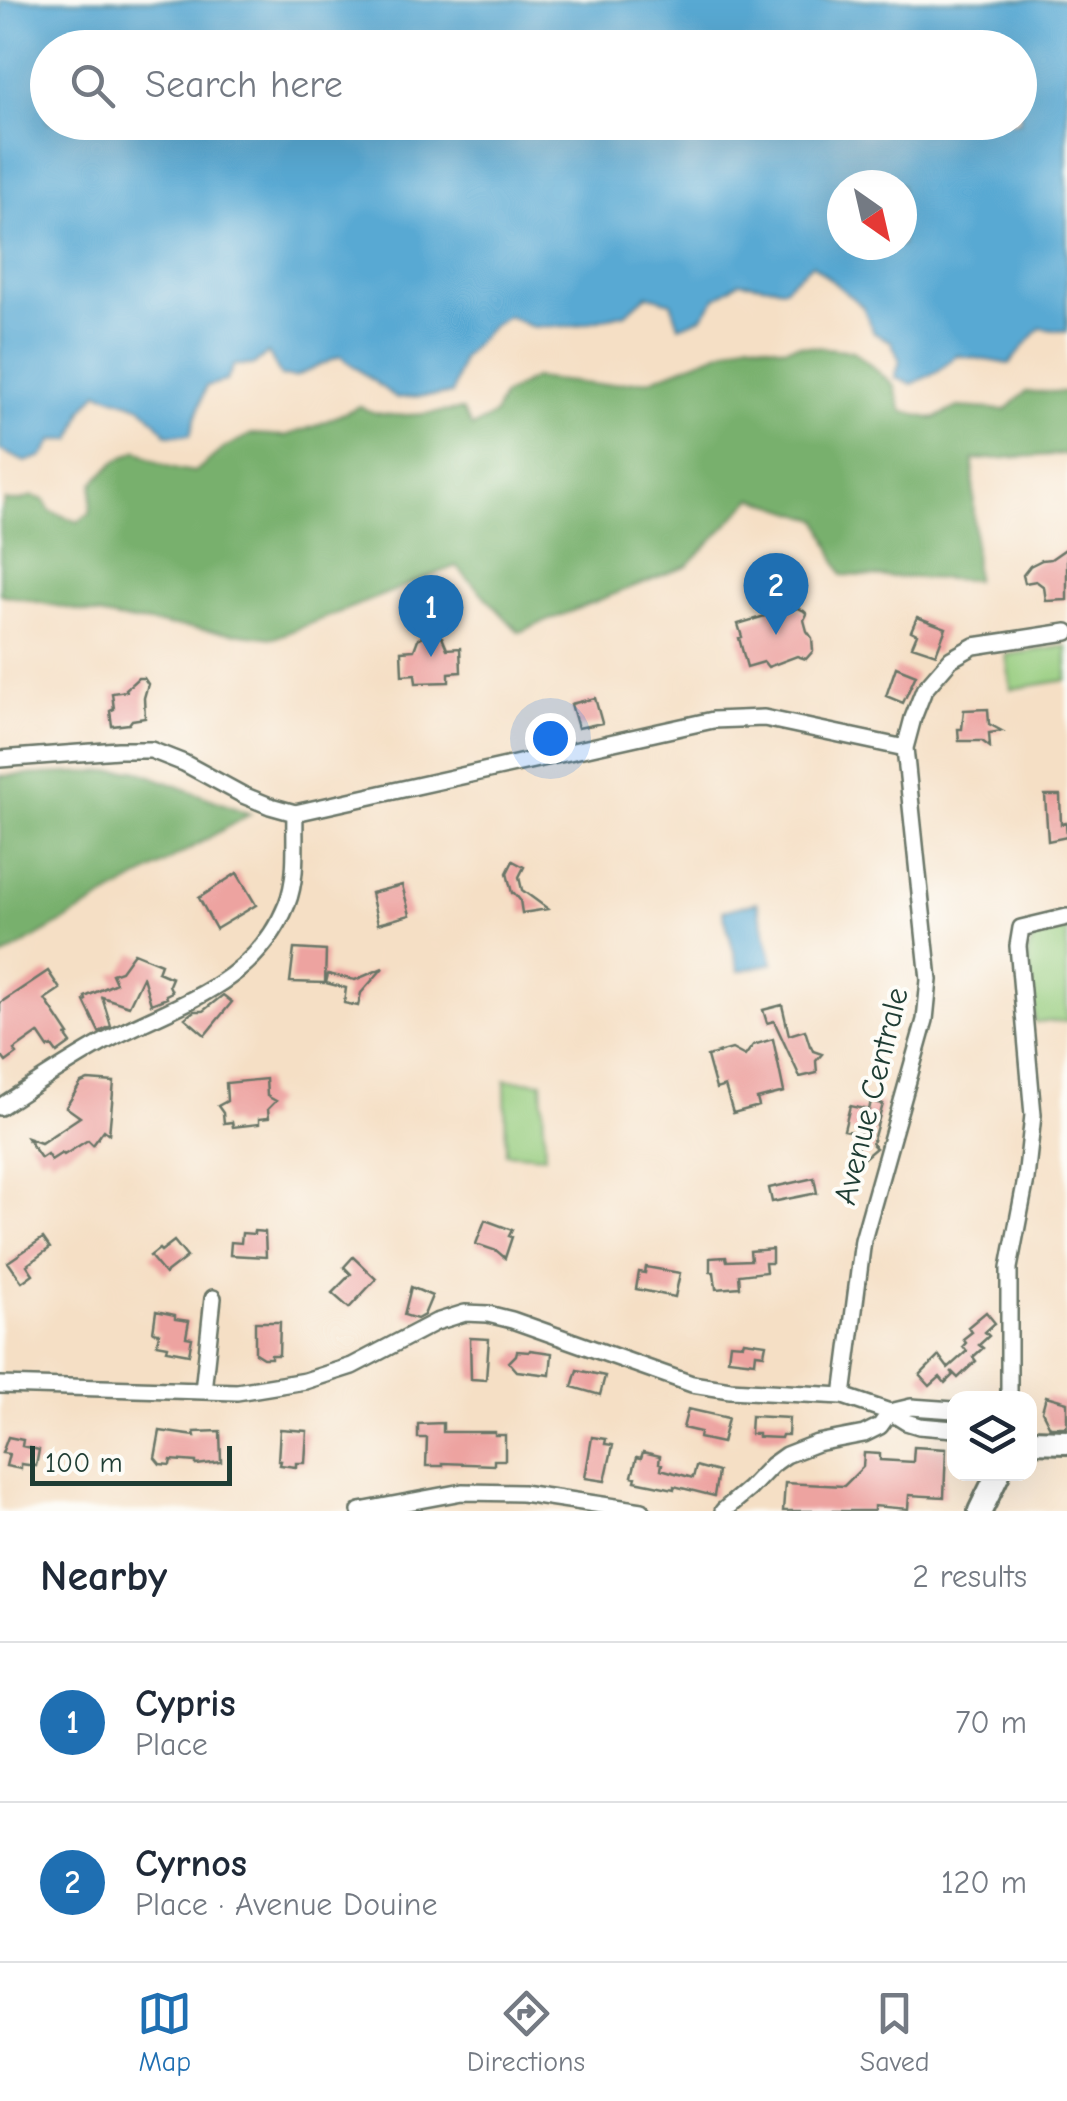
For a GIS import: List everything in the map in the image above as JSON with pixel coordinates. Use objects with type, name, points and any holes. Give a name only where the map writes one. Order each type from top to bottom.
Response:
[{"type":"main road","points":[[1037,1441],[1067,1442]]},
{"type":"main road","points":[[980,1511],[995,1481]]},
{"type":"street","points":[[0,759],[151,750],[256,801],[294,814],[713,720],[764,718],[905,748],[924,690],[951,659],[974,646],[1067,632]]},
{"type":"street","name":"Avenue Centrale","points":[[843,1396],[863,1240],[925,1020],[928,980],[905,748]]},
{"type":"street","points":[[0,1107],[105,1041],[208,992],[240,970],[272,935],[288,902],[294,877],[294,814]]},
{"type":"street","points":[[1009,1391],[1009,1268],[1026,1179],[1033,1115],[1018,946],[1021,928],[1067,916]]},
{"type":"street","points":[[204,1391],[212,1298]]},
{"type":"street","points":[[0,1384],[237,1392],[304,1381],[352,1366],[436,1322],[464,1314],[488,1314],[702,1386],[843,1396],[890,1412],[906,1422],[947,1428]]},
{"type":"street","points":[[723,1511],[786,1455],[816,1443],[875,1430],[890,1412],[911,1407],[947,1410]]},
{"type":"street","points":[[360,1511],[462,1492],[522,1493],[642,1511]]},
{"type":"green space","points":[[749,341],[784,348],[798,345],[853,351],[894,385],[902,411],[933,419],[958,407],[1006,410],[1026,392],[1067,392],[1067,454],[973,460],[975,580],[842,575],[819,520],[753,498],[688,565],[519,632],[456,566],[274,638],[118,619],[0,594],[0,513],[5,501],[32,496],[44,500],[50,511],[78,522],[90,513],[93,483],[116,461],[138,450],[165,465],[195,472],[224,448],[252,434],[285,436],[360,406],[395,415],[462,410],[472,427],[494,415],[503,396],[534,378],[599,385],[650,380]]},
{"type":"green space","points":[[1067,646],[1067,680],[1011,689],[1006,655]]},
{"type":"green space","points":[[135,770],[250,814],[0,958],[0,776]]},
{"type":"green space","points":[[1067,924],[1067,1021],[1035,1022],[1027,953],[1037,930]]},
{"type":"green space","points":[[505,1080],[542,1082],[545,1156],[506,1153]]},
{"type":"water","points":[[0,0],[1067,0],[1067,332],[1040,328],[1009,364],[956,355],[939,371],[912,384],[895,378],[900,361],[891,341],[874,333],[863,307],[812,264],[784,288],[739,282],[716,298],[701,318],[679,326],[671,302],[647,295],[626,313],[574,326],[532,327],[507,316],[462,358],[452,394],[396,398],[340,356],[295,377],[281,376],[268,353],[254,365],[234,365],[226,381],[206,386],[190,435],[168,435],[142,407],[98,392],[83,410],[72,440],[53,440],[43,456],[25,462],[0,450]]},
{"type":"water","points":[[757,902],[773,963],[739,971],[723,911]]},
{"type":"building","points":[[1067,548],[1067,600],[1046,601],[1044,587],[1036,581],[1025,583],[1023,575],[1030,566]]},
{"type":"building","points":[[773,603],[807,614],[804,620],[813,651],[806,659],[797,656],[768,667],[764,662],[747,667],[738,624],[765,616]]},
{"type":"building","points":[[917,617],[946,628],[936,654],[912,646],[917,634],[911,631]]},
{"type":"building","points":[[427,634],[442,637],[447,649],[460,648],[461,672],[449,673],[449,682],[416,683],[415,674],[402,675],[401,651],[414,650],[418,639]]},
{"type":"building","points":[[896,667],[916,675],[903,703],[886,696]]},
{"type":"building","points":[[138,678],[144,678],[148,684],[145,718],[112,726],[112,693],[127,691]]},
{"type":"building","points":[[595,698],[602,723],[578,728],[571,704]]},
{"type":"building","points":[[988,709],[989,724],[1002,731],[989,733],[990,747],[982,741],[959,741],[964,710]]},
{"type":"building","points":[[1045,795],[1060,795],[1061,824],[1066,823],[1067,837],[1048,841]]},
{"type":"building","points":[[513,861],[524,867],[519,877],[522,890],[548,909],[522,913],[507,873]]},
{"type":"building","points":[[237,873],[256,905],[216,929],[199,898]]},
{"type":"building","points":[[402,885],[410,915],[378,924],[371,893]]},
{"type":"building","points":[[294,949],[326,951],[325,983],[290,982]]},
{"type":"building","points":[[134,953],[161,964],[158,972],[172,978],[172,992],[151,1004],[143,977],[129,1006],[102,997],[111,1026],[99,1032],[85,997],[116,983],[112,974],[121,971]]},
{"type":"building","points":[[383,968],[361,993],[358,1006],[344,1003],[346,988],[326,983],[328,974],[355,980]]},
{"type":"building","points":[[48,971],[60,989],[45,999],[71,1043],[57,1053],[52,1046],[48,1048],[38,1033],[14,1050],[17,1054],[6,1062],[0,1054],[0,1003]]},
{"type":"building","points":[[223,995],[232,1002],[205,1035],[185,1018],[194,1011],[203,1011]]},
{"type":"building","points":[[782,1005],[789,1035],[805,1030],[813,1051],[822,1054],[816,1061],[817,1073],[800,1077],[774,1021],[767,1023],[763,1010]]},
{"type":"building","points":[[773,1039],[784,1092],[757,1099],[759,1106],[733,1113],[725,1086],[716,1089],[707,1056],[732,1049],[745,1056],[753,1045]]},
{"type":"building","points":[[266,1079],[267,1096],[276,1101],[268,1109],[269,1118],[259,1119],[259,1124],[233,1127],[232,1122],[224,1123],[218,1106],[227,1101],[226,1083]]},
{"type":"building","points":[[114,1082],[109,1134],[104,1130],[93,1145],[88,1140],[51,1160],[47,1154],[41,1158],[27,1138],[41,1143],[80,1117],[66,1107],[81,1083]]},
{"type":"building","points":[[871,1101],[883,1104],[872,1144],[876,1148],[864,1158],[856,1149],[869,1135],[844,1130],[850,1106],[869,1110]]},
{"type":"building","points":[[814,1178],[817,1193],[772,1202],[769,1188]]},
{"type":"building","points":[[485,1220],[512,1230],[505,1258],[476,1244]]},
{"type":"building","points":[[265,1232],[266,1257],[230,1255],[231,1242],[241,1243],[242,1233]]},
{"type":"building","points":[[43,1238],[50,1248],[27,1265],[33,1274],[22,1282],[8,1262]]},
{"type":"building","points":[[174,1241],[187,1257],[165,1274],[150,1256]]},
{"type":"building","points":[[772,1249],[772,1263],[765,1263],[766,1272],[739,1275],[740,1287],[716,1289],[710,1258],[751,1260],[750,1251]]},
{"type":"building","points":[[353,1257],[376,1279],[349,1308],[332,1293],[351,1274],[344,1267]]},
{"type":"building","points":[[646,1267],[680,1273],[675,1297],[636,1289],[639,1272],[645,1273]]},
{"type":"building","points":[[411,1287],[432,1296],[424,1315],[417,1319],[404,1315]]},
{"type":"building","points":[[156,1311],[189,1321],[189,1354],[157,1344],[159,1333],[153,1332]]},
{"type":"building","points":[[986,1312],[995,1323],[985,1332],[989,1336],[979,1345],[983,1348],[958,1378],[954,1374],[945,1383],[940,1377],[930,1386],[920,1375],[939,1356],[948,1368],[967,1351],[963,1339],[972,1332],[968,1327]]},
{"type":"building","points":[[255,1322],[280,1322],[279,1355],[263,1358],[255,1353]]},
{"type":"building","points":[[470,1338],[489,1339],[486,1380],[471,1379]]},
{"type":"building","points":[[730,1343],[766,1344],[764,1354],[756,1353],[755,1362],[728,1359]]},
{"type":"building","points":[[517,1351],[552,1353],[550,1375],[517,1371],[509,1362]]},
{"type":"building","points":[[577,1370],[605,1376],[600,1395],[572,1387]]},
{"type":"building","points":[[1046,1396],[1067,1402],[1067,1427],[1050,1427],[1042,1411]]},
{"type":"building","points":[[688,1409],[728,1418],[722,1443],[699,1438],[700,1432],[683,1428]]},
{"type":"building","points":[[751,1416],[789,1418],[788,1435],[781,1438],[750,1434]]},
{"type":"building","points":[[443,1423],[443,1432],[505,1435],[505,1460],[494,1460],[494,1465],[426,1466],[427,1438],[418,1438],[418,1424]]},
{"type":"building","points":[[280,1429],[307,1431],[305,1463],[296,1463],[296,1467],[280,1465]]},
{"type":"building","points":[[160,1431],[195,1436],[194,1432],[220,1431],[221,1462],[196,1465],[171,1460],[170,1465],[160,1464],[155,1458]]},
{"type":"building","points":[[8,1437],[23,1440],[22,1446],[39,1450],[36,1466],[6,1466],[9,1454],[2,1453]]},
{"type":"building","points":[[592,1437],[606,1439],[605,1444],[613,1445],[605,1481],[585,1478]]},
{"type":"building","points":[[914,1447],[946,1449],[944,1497],[909,1495],[908,1509],[874,1506],[874,1511],[783,1511],[785,1483],[844,1486],[863,1467],[864,1453],[880,1454],[880,1460],[913,1462]]},
{"type":"building","points":[[643,1452],[660,1456],[661,1469],[693,1478],[696,1466],[718,1472],[714,1496],[635,1481],[632,1476],[637,1457],[641,1458]]},
{"type":"place","name":"Cyrnos","points":[[776,635]]},
{"type":"place","name":"Cypris","points":[[431,657]]}]
